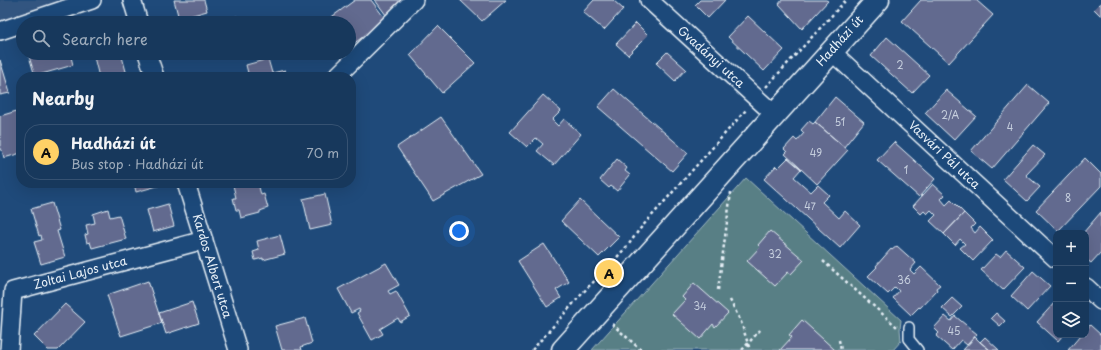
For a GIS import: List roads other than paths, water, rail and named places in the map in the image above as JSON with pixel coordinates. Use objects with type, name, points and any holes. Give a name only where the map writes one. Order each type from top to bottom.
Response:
[{"type":"street","points":[[45,16],[92,0]]},
{"type":"street","points":[[132,0],[137,16]]},
{"type":"street","points":[[356,57],[414,0]]},
{"type":"street","name":"Gvadányi utca","points":[[649,0],[774,114]]},
{"type":"street","name":"Hadházi út","points":[[563,350],[878,0]]},
{"type":"street","points":[[0,31],[16,26]]},
{"type":"street","name":"Vasvári Pál utca","points":[[831,51],[1053,256]]},
{"type":"street","points":[[150,60],[153,72]]},
{"type":"street","points":[[341,72],[353,60]]},
{"type":"street","name":"Kardos Albert utca","points":[[188,188],[238,350]]},
{"type":"street","name":"Zoltai Lajos utca","points":[[9,350],[13,291],[204,240]]},
{"type":"street","points":[[1089,290],[1101,301]]},
{"type":"lane","points":[[908,327],[911,343],[918,350]]},
{"type":"place","name":"Hadházi út","points":[[609,273]]}]
